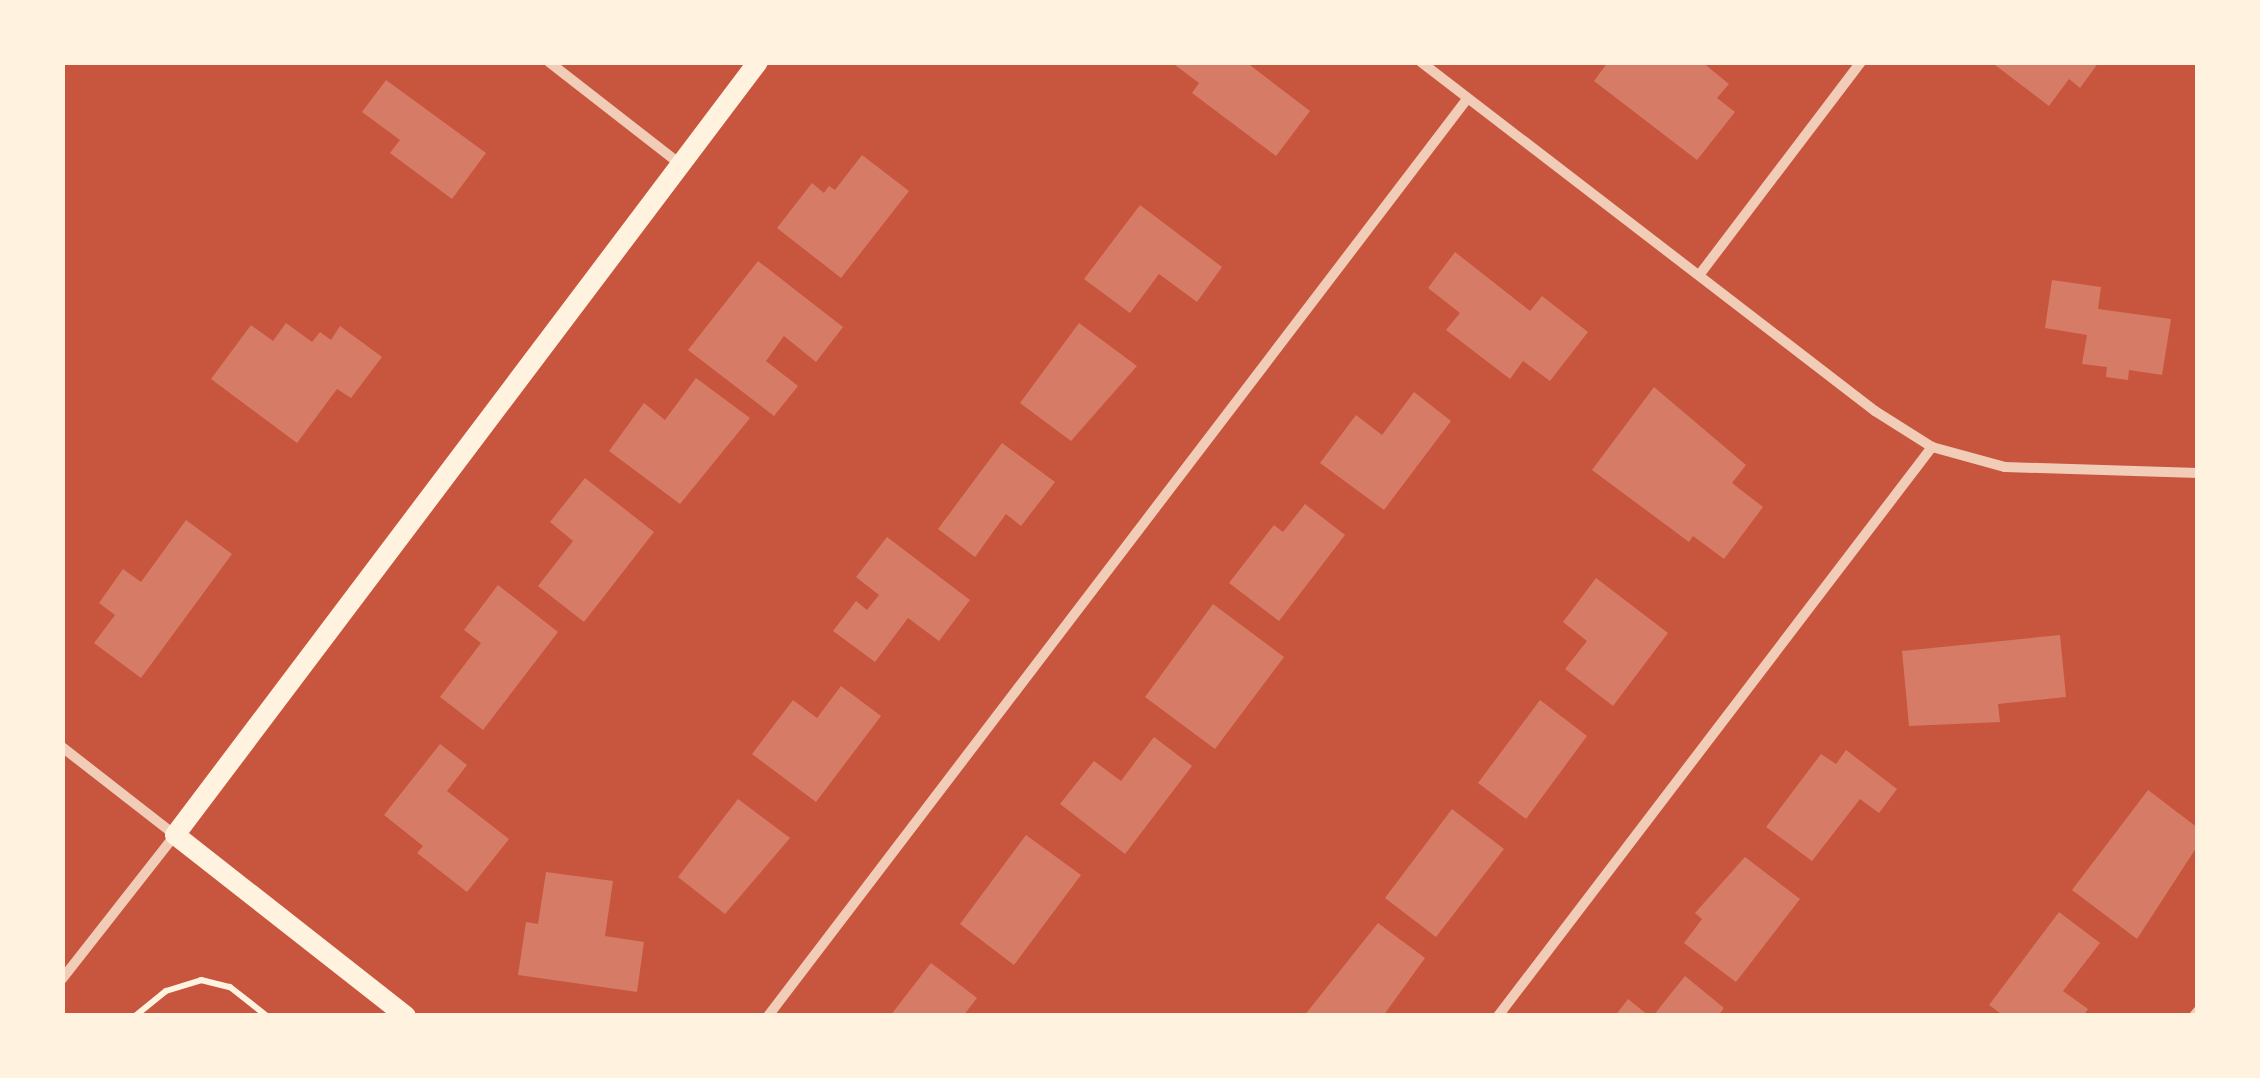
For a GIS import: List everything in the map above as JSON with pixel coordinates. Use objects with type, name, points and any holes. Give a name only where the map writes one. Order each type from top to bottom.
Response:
[{"type":"main road","points":[[406,1016],[175,835],[758,62]]},
{"type":"street","points":[[549,62],[680,164]]},
{"type":"street","points":[[1421,62],[1875,411],[1932,447],[2006,467],[2198,473]]},
{"type":"street","points":[[1700,274],[1861,62]]},
{"type":"street","points":[[768,1016],[1467,99]]},
{"type":"street","points":[[1498,1016],[1932,447]]},
{"type":"street","points":[[62,747],[175,835],[62,979]]},
{"type":"path","points":[[134,1016],[166,991],[202,980],[230,987],[266,1016]]},
{"type":"building","points":[[1171,62],[1246,62],[1310,111],[1276,156],[1192,93],[1199,83]]},
{"type":"building","points":[[1608,62],[1702,62],[1729,84],[1717,98],[1735,112],[1697,160],[1594,81]]},
{"type":"building","points":[[1991,62],[2099,62],[2080,88],[2069,79],[2049,106]]},
{"type":"building","points":[[386,80],[486,153],[452,199],[390,153],[400,140],[362,112]]},
{"type":"building","points":[[862,155],[909,191],[841,278],[777,228],[812,183],[824,193],[829,186],[835,190]]},
{"type":"building","points":[[1140,205],[1222,267],[1197,302],[1159,274],[1130,313],[1084,279]]},
{"type":"building","points":[[1455,252],[1530,311],[1542,296],[1588,332],[1550,381],[1523,361],[1510,379],[1446,330],[1460,313],[1428,288]]},
{"type":"building","points":[[758,261],[843,327],[816,362],[784,336],[766,361],[798,386],[774,416],[688,350]]},
{"type":"building","points":[[2052,280],[2101,287],[2098,309],[2171,319],[2162,375],[2129,370],[2128,380],[2106,377],[2107,367],[2082,364],[2087,335],[2045,328]]},
{"type":"building","points":[[286,323],[312,342],[320,332],[331,340],[340,326],[382,357],[351,398],[337,389],[297,443],[211,379],[251,325],[273,341]]},
{"type":"building","points":[[1079,323],[1137,366],[1071,441],[1020,403]]},
{"type":"building","points":[[696,378],[750,418],[680,504],[609,451],[644,403],[665,420]]},
{"type":"building","points":[[1654,387],[1746,465],[1732,483],[1763,507],[1724,559],[1693,536],[1689,542],[1592,470]]},
{"type":"building","points":[[1414,392],[1451,421],[1384,510],[1320,463],[1356,415],[1382,435]]},
{"type":"building","points":[[1002,443],[1055,482],[1021,526],[1006,514],[975,557],[938,529]]},
{"type":"building","points":[[585,478],[654,532],[584,622],[538,586],[573,541],[550,522]]},
{"type":"building","points":[[1305,504],[1345,535],[1279,621],[1229,583],[1274,525],[1283,532]]},
{"type":"building","points":[[186,520],[232,554],[141,678],[94,643],[115,615],[99,603],[123,569],[141,582]]},
{"type":"building","points":[[887,537],[970,600],[939,641],[908,618],[875,662],[833,631],[856,601],[867,610],[879,595],[856,577]]},
{"type":"building","points":[[1596,578],[1668,633],[1613,706],[1565,669],[1587,641],[1563,622]]},
{"type":"building","points":[[498,585],[558,632],[483,730],[440,697],[481,643],[464,630]]},
{"type":"building","points":[[1213,604],[1284,657],[1215,749],[1145,697]]},
{"type":"building","points":[[2060,635],[2066,697],[1998,704],[2000,722],[1909,726],[1902,651]]},
{"type":"building","points":[[841,686],[881,716],[816,802],[752,754],[793,700],[817,718]]},
{"type":"building","points":[[1540,700],[1587,736],[1526,819],[1478,783]]},
{"type":"building","points":[[1154,737],[1192,766],[1125,854],[1060,804],[1094,761],[1121,781]]},
{"type":"building","points":[[440,744],[467,765],[447,791],[509,839],[467,892],[417,853],[423,846],[384,815]]},
{"type":"building","points":[[1846,750],[1897,789],[1879,813],[1860,799],[1812,861],[1766,827],[1821,754],[1836,764]]},
{"type":"building","points":[[2148,790],[2198,828],[2198,845],[2137,939],[2072,890]]},
{"type":"building","points":[[738,799],[790,838],[725,914],[678,877]]},
{"type":"building","points":[[1452,809],[1504,849],[1436,937],[1385,898]]},
{"type":"building","points":[[1026,835],[1081,875],[1014,965],[960,924]]},
{"type":"building","points":[[1745,857],[1800,899],[1736,982],[1684,943],[1702,919],[1695,913]]},
{"type":"building","points":[[546,872],[613,881],[605,936],[644,942],[637,992],[518,975],[526,922],[538,924]]},
{"type":"building","points":[[2059,912],[2100,943],[2063,991],[2088,1009],[2083,1016],[2004,1016],[1989,1005]]},
{"type":"building","points":[[1378,923],[1425,958],[1383,1016],[1304,1016]]},
{"type":"building","points":[[931,963],[977,998],[963,1016],[890,1016]]},
{"type":"building","points":[[1685,976],[1724,1008],[1718,1016],[1653,1016]]},
{"type":"building","points":[[1628,999],[1649,1016],[1615,1016]]}]
